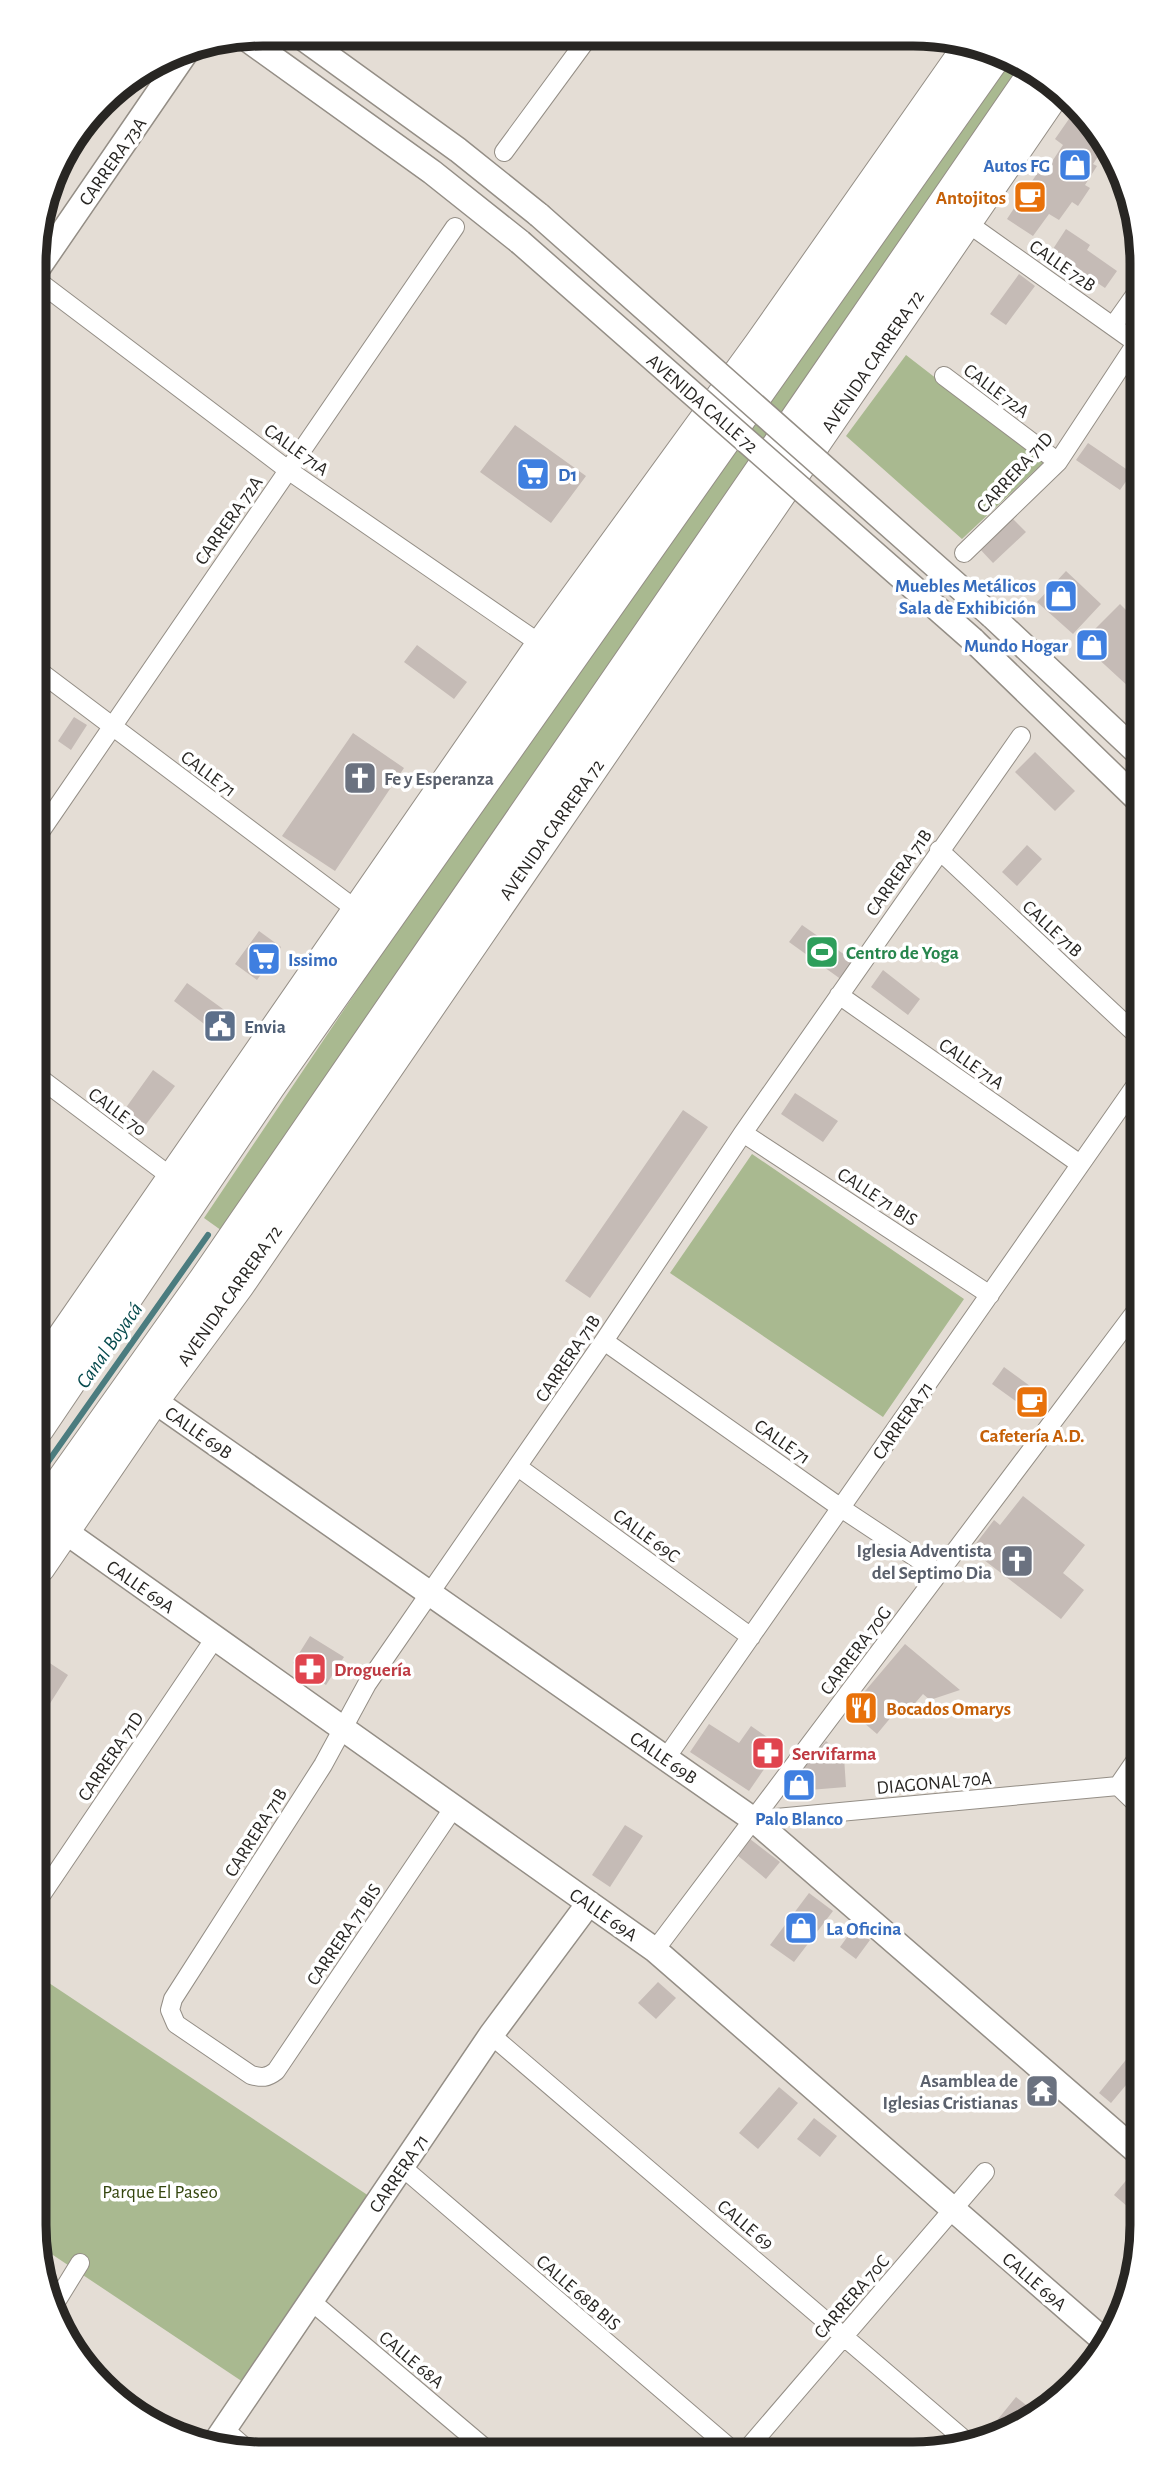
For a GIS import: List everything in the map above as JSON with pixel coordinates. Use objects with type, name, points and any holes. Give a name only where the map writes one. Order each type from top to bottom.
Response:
[{"type":"highway","points":[[45,1363],[542,645],[760,345],[965,52]]},
{"type":"highway","points":[[45,1417],[269,1086],[992,61]]},
{"type":"highway","name":"AVENIDA CARRERA 72","points":[[45,1542],[51,1523],[163,1340],[1030,80]]},
{"type":"highway","name":"AVENIDA CARRERA 72","points":[[51,1523],[153,1400],[238,1285],[1052,95]]},
{"type":"highway","points":[[970,167],[1031,127]]},
{"type":"highway","points":[[632,711],[649,632]]},
{"type":"highway","points":[[469,751],[522,726]]},
{"type":"highway","points":[[418,873],[433,802]]},
{"type":"highway","points":[[417,970],[490,917]]},
{"type":"highway","points":[[75,1373],[94,1293]]},
{"type":"highway","points":[[153,1400],[163,1340]]},
{"type":"street","name":"AVENIDA CALLE 72","points":[[257,46],[432,172],[520,242],[973,640],[1130,792]]},
{"type":"street","name":"AVENIDA CALLE 72","points":[[314,46],[458,150],[539,215],[992,616],[1130,745]]},
{"type":"street","points":[[503,152],[582,46]]},
{"type":"street","name":"CARRERA 73A","points":[[46,258],[180,62]]},
{"type":"street","name":"CALLE 72B","points":[[966,222],[1130,339]]},
{"type":"street","name":"CARRERA 72A","points":[[46,824],[455,227]]},
{"type":"street","name":"CALLE 71A","points":[[46,285],[288,470],[542,645]]},
{"type":"street","points":[[1113,326],[1130,302]]},
{"type":"street","name":"CARRERA 71D","points":[[964,553],[1058,462],[1130,351]]},
{"type":"street","name":"CALLE 72A","points":[[944,376],[1058,462]]},
{"type":"street","name":"CALLE 71","points":[[46,676],[358,911]]},
{"type":"street","name":"CARRERA 71B","points":[[261,2078],[251,2075],[176,2024],[170,2010],[173,1999],[323,1765],[367,1684],[604,1341],[743,1133],[1021,736]]},
{"type":"street","name":"CALLE 71B","points":[[939,850],[1130,1029]]},
{"type":"street","name":"CALLE 71A","points":[[839,995],[1080,1164]]},
{"type":"street","name":"CALLE 70","points":[[46,1082],[174,1179]]},
{"type":"street","name":"CARRERA 71","points":[[666,1758],[1130,1093]]},
{"type":"street","name":"CALLE 71 BIS","points":[[743,1133],[990,1295]]},
{"type":"street","name":"CARRERA 70G","points":[[655,1950],[1130,1319]]},
{"type":"street","name":"CALLE 71","points":[[604,1341],[939,1573]]},
{"type":"street","name":"CALLE 69B","points":[[153,1400],[754,1820],[1130,2146]]},
{"type":"street","name":"CALLE 69C","points":[[518,1466],[751,1637]]},
{"type":"street","name":"CALLE 69A","points":[[51,1523],[655,1950],[1099,2337]]},
{"type":"street","name":"CARRERA 71D","points":[[45,1889],[215,1638]]},
{"type":"street","points":[[1130,1769],[1118,1786],[1130,1797]]},
{"type":"street","name":"DIAGONAL 70A","points":[[754,1820],[1118,1786]]},
{"type":"street","name":"CARRERA 71 BIS","points":[[261,2078],[276,2071],[454,1807]]},
{"type":"street","name":"CARRERA 71","points":[[218,2438],[491,2035],[589,1903]]},
{"type":"street","name":"CALLE 69","points":[[491,2035],[961,2437]]},
{"type":"street","name":"CALLE 68B BIS","points":[[402,2167],[723,2442]]},
{"type":"street","name":"CARRERA 70C","points":[[753,2442],[985,2172]]},
{"type":"street","points":[[58,2298],[80,2263]]},
{"type":"street","name":"CALLE 68A","points":[[311,2301],[478,2442]]},
{"type":"green space","points":[[1005,66],[1018,73],[225,1233],[204,1218],[462,834]]},
{"type":"green space","points":[[906,355],[1044,462],[962,539],[846,436]]},
{"type":"green space","points":[[752,1154],[964,1299],[883,1417],[670,1273]]},
{"type":"green space","name":"Parque El Paseo","points":[[45,1980],[372,2198],[246,2384],[47,2251]]},
{"type":"building","points":[[1072,114],[1100,153],[1093,164],[1097,166],[1085,185],[1090,188],[1078,206],[1072,202],[1059,220],[1049,214],[1033,236],[1007,219],[1046,160],[1051,163],[1063,145],[1055,139]]},
{"type":"building","points":[[1066,229],[1090,245],[1087,250],[1117,271],[1105,288],[1051,252]]},
{"type":"building","points":[[1019,274],[1035,286],[1006,325],[990,314]]},
{"type":"building","name":"D1","points":[[515,425],[586,476],[551,523],[480,472]]},
{"type":"building","points":[[1088,443],[1130,472],[1130,476],[1120,490],[1076,460]]},
{"type":"building","points":[[1010,516],[1026,532],[993,563],[978,547]]},
{"type":"building","points":[[1066,571],[1101,604],[1073,634],[1037,602]]},
{"type":"building","points":[[1120,604],[1130,614],[1130,688],[1081,643]]},
{"type":"building","points":[[417,645],[467,682],[454,699],[404,662]]},
{"type":"building","points":[[74,717],[87,725],[71,750],[58,741]]},
{"type":"building","points":[[353,733],[404,768],[335,871],[282,836]]},
{"type":"building","points":[[1035,752],[1075,791],[1055,811],[1015,772]]},
{"type":"building","points":[[1027,845],[1042,859],[1017,886],[1002,872]]},
{"type":"building","name":"Centro de Yoga","points":[[802,925],[855,962],[842,980],[789,942]]},
{"type":"building","points":[[259,931],[281,947],[257,980],[235,964]]},
{"type":"building","points":[[883,970],[920,999],[908,1015],[871,987]]},
{"type":"building","points":[[187,983],[234,1017],[220,1036],[174,1001]]},
{"type":"building","points":[[153,1070],[175,1086],[141,1131],[120,1116]]},
{"type":"building","points":[[795,1093],[838,1121],[823,1142],[781,1114]]},
{"type":"building","points":[[683,1110],[708,1127],[590,1298],[565,1281]]},
{"type":"building","points":[[1004,1367],[1045,1397],[1032,1413],[992,1384]]},
{"type":"building","points":[[1023,1496],[1085,1545],[1063,1573],[1084,1590],[1061,1619],[971,1550],[994,1520],[1000,1525]]},
{"type":"building","points":[[310,1636],[344,1657],[326,1685],[293,1663]]},
{"type":"building","points":[[905,1644],[960,1690],[930,1700],[923,1694],[910,1709],[892,1716],[877,1734],[849,1710]]},
{"type":"building","points":[[45,1660],[68,1675],[49,1705],[45,1703]]},
{"type":"building","points":[[709,1724],[739,1743],[751,1726],[780,1746],[749,1791],[690,1752]]},
{"type":"building","points":[[826,1741],[844,1757],[846,1787],[797,1791],[788,1783]]},
{"type":"building","points":[[625,1825],[643,1836],[610,1887],[592,1875]]},
{"type":"building","points":[[750,1839],[780,1862],[766,1879],[737,1855]]},
{"type":"building","name":"La Oficina","points":[[809,1893],[833,1911],[794,1962],[770,1945]]},
{"type":"building","points":[[853,1929],[870,1940],[856,1959],[840,1947]]},
{"type":"building","points":[[658,1982],[676,1998],[656,2019],[638,2003]]},
{"type":"building","points":[[1130,2057],[1130,2080],[1111,2103],[1099,2093]]},
{"type":"building","points":[[779,2087],[798,2103],[758,2149],[739,2133]]},
{"type":"building","points":[[814,2118],[837,2136],[820,2157],[797,2139]]},
{"type":"building","points":[[1130,2176],[1130,2209],[1114,2195]]},
{"type":"building","points":[[1016,2397],[1030,2408],[1009,2420],[991,2428]]},
{"type":"waterway","name":"Canal Boyacá","points":[[45,1466],[208,1235]]},
{"type":"place","name":"Autos FG","points":[[1075,165]]},
{"type":"place","name":"Antojitos","points":[[1030,197]]},
{"type":"place","name":"D1","points":[[533,474]]},
{"type":"place","name":"Muebles Metálicos Sala de Exhibición","points":[[1061,596]]},
{"type":"place","name":"Mundo Hogar","points":[[1092,645]]},
{"type":"place","name":"Fe y Esperanza","points":[[360,778]]},
{"type":"place","name":"Centro de Yoga","points":[[822,952]]},
{"type":"place","name":"Issimo","points":[[264,959]]},
{"type":"place","name":"Envia","points":[[220,1026]]},
{"type":"place","name":"Cafetería A.D.","points":[[1032,1402]]},
{"type":"place","name":"Iglesia Adventista del Septimo Dia","points":[[1017,1561]]},
{"type":"place","name":"Droguería","points":[[310,1669]]},
{"type":"place","name":"Bocados Omarys","points":[[861,1708]]},
{"type":"place","name":"Servifarma","points":[[768,1753]]},
{"type":"place","name":"Palo Blanco","points":[[799,1785]]},
{"type":"place","name":"La Oficina","points":[[801,1928]]},
{"type":"place","name":"Asamblea de Iglesias Cristianas","points":[[1042,2091]]}]
